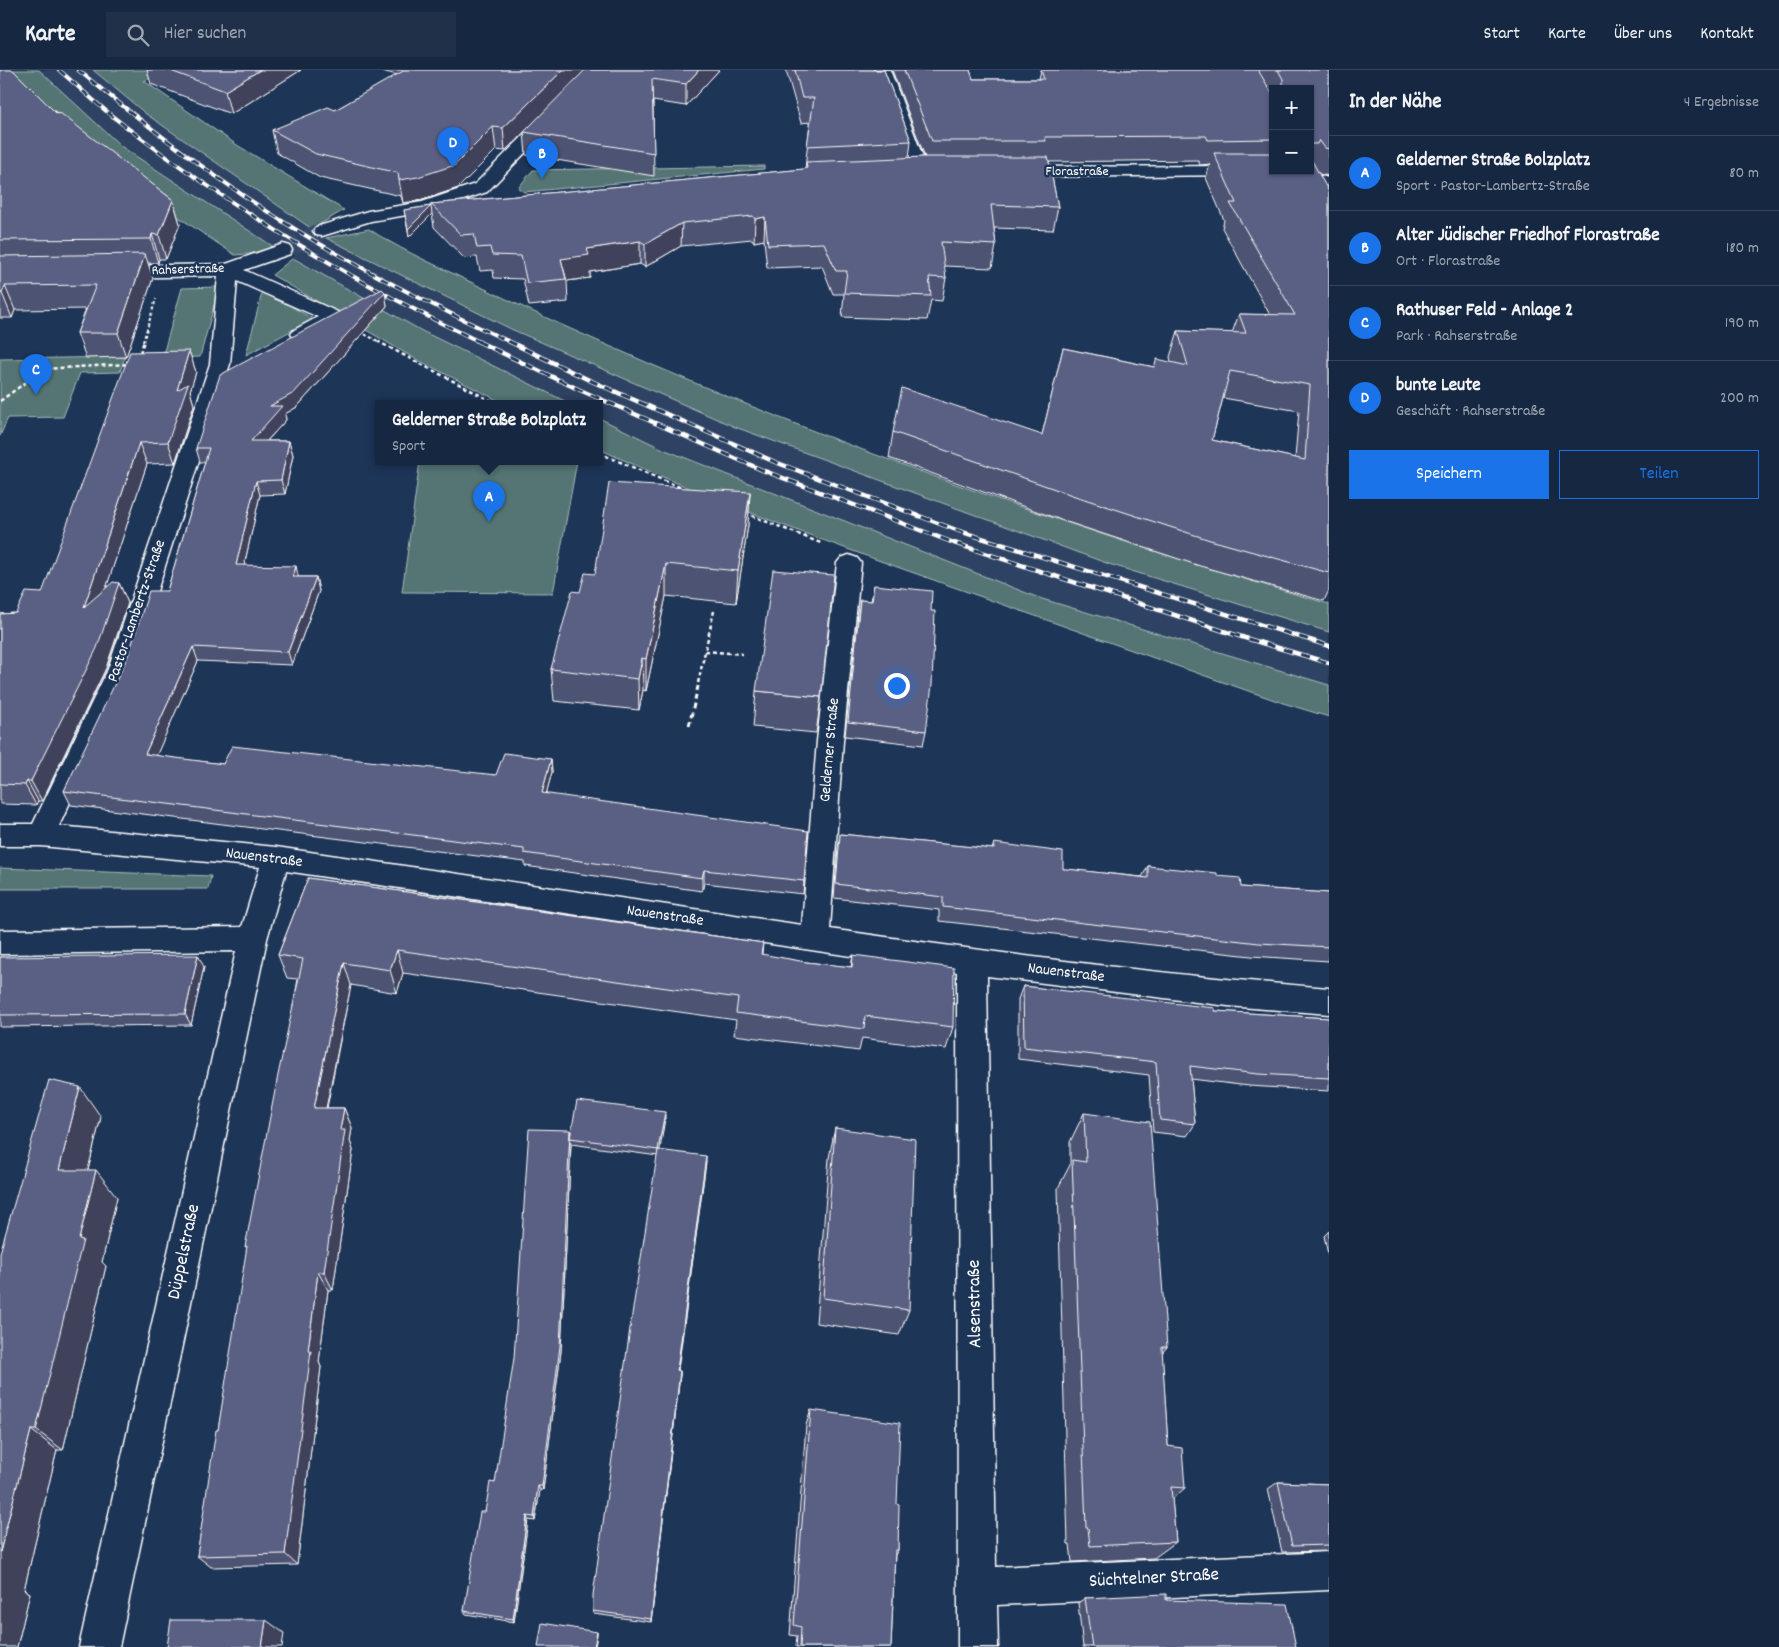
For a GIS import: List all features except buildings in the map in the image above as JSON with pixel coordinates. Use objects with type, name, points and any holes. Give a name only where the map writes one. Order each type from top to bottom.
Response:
[{"type":"street","points":[[425,207],[481,188],[598,70]]},
{"type":"street","points":[[882,70],[920,173]]},
{"type":"street","name":"Florastraße","points":[[1000,172],[1264,171],[1329,183]]},
{"type":"street","points":[[900,174],[940,172]]},
{"type":"street","points":[[322,231],[368,216],[425,207],[480,206]]},
{"type":"street","name":"Rahserstraße","points":[[96,272],[228,270],[283,250]]},
{"type":"street","points":[[228,270],[333,317]]},
{"type":"street","name":"Pastor-Lambertz-Straße","points":[[41,835],[120,669],[220,364],[228,270]]},
{"type":"street","points":[[282,344],[333,317]]},
{"type":"street","points":[[214,380],[239,366]]},
{"type":"street","name":"Gelderner Straße","points":[[815,938],[830,741],[849,563]]},
{"type":"street","name":"Nauenstraße","points":[[0,835],[41,835],[276,858],[972,962],[1228,993],[1329,1001]]},
{"type":"street","name":"Düppelstraße","points":[[99,1647],[253,939],[276,858]]},
{"type":"street","points":[[0,942],[253,939]]},
{"type":"street","name":"Alsenstraße","points":[[972,962],[979,1586],[978,1647]]},
{"type":"street","name":"Süchtelner Straße","points":[[979,1586],[1329,1570]]},
{"type":"path","points":[[140,355],[163,272]]},
{"type":"path","points":[[333,317],[489,400]]},
{"type":"path","points":[[0,401],[44,369],[138,364]]},
{"type":"path","points":[[603,455],[687,490]]},
{"type":"path","points":[[676,496],[678,487]]},
{"type":"path","points":[[740,511],[828,546],[849,563]]},
{"type":"path","points":[[689,726],[714,611]]},
{"type":"path","points":[[705,651],[742,654]]},
{"type":"shaded area","points":[[39,70],[93,70],[146,114],[326,238],[511,329],[735,427],[1109,564],[1329,632],[1329,685],[1039,598],[663,449],[603,420],[603,400],[563,400],[422,331],[293,258],[297,251],[283,244],[274,247],[122,147]]},
{"type":"green space","points":[[0,70],[39,70],[122,147],[274,247],[249,254],[235,255],[138,190]]},
{"type":"green space","points":[[93,70],[171,70],[144,81],[237,145],[344,210],[312,229],[146,114]]},
{"type":"green space","points":[[764,166],[764,169],[524,192],[518,188],[533,170]]},
{"type":"green space","points":[[369,229],[412,254],[588,337],[695,383],[873,454],[1145,548],[1329,604],[1329,632],[1109,564],[735,427],[511,329],[326,238]]},
{"type":"green space","points":[[293,258],[422,331],[563,400],[497,400],[412,357],[272,275]]},
{"type":"green space","points":[[219,287],[200,357],[162,358],[182,288]]},
{"type":"green space","points":[[266,292],[313,319],[246,355],[262,293]]},
{"type":"green space","points":[[125,357],[120,372],[80,373],[63,417],[8,418],[0,436],[0,359]]},
{"type":"green space","points":[[603,420],[663,449],[1039,598],[1329,685],[1329,717],[1283,703],[870,557],[779,524],[603,451]]},
{"type":"green space","points":[[419,465],[576,465],[553,593],[402,592]]},
{"type":"green space","points":[[0,868],[211,876],[208,889],[0,889]]},
{"type":"tunnel","points":[[283,250],[322,231]]},
{"type":"railway","points":[[59,70],[125,126],[209,187],[253,216],[387,295],[480,342]]},
{"type":"railway","points":[[78,70],[127,110],[229,186],[282,221],[394,285],[510,342]]},
{"type":"railway","points":[[477,341],[603,400]]},
{"type":"railway","points":[[508,341],[589,380],[775,462],[959,531],[1329,646]]},
{"type":"railway","points":[[603,400],[762,470],[954,543],[1245,638],[1329,663]]},
{"type":"place","name":"bunte Leute","points":[[453,168]]},
{"type":"place","name":"Alter Jüdischer Friedhof Florastraße","points":[[542,179]]},
{"type":"place","name":"Rathuser Feld - Anlage 2","points":[[36,395]]},
{"type":"place","name":"Gelderner Straße Bolzplatz","points":[[489,522]]}]
